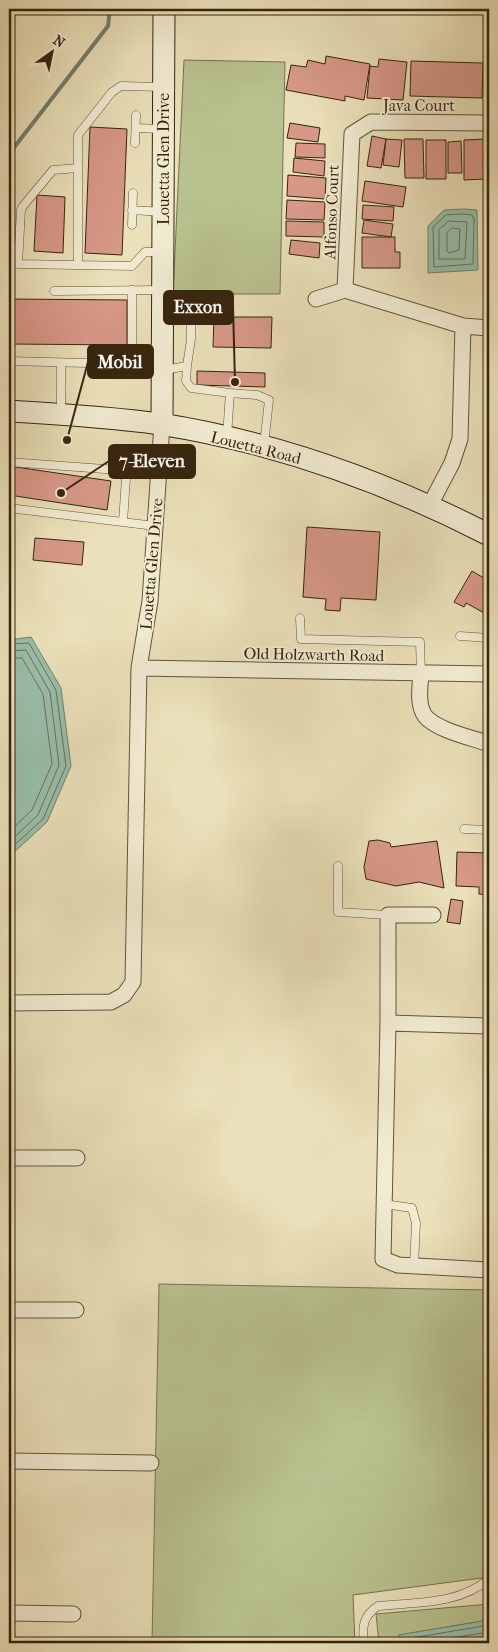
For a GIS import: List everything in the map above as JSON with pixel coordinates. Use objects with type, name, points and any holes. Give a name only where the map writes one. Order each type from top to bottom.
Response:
[{"type":"main road","name":"Louetta Glen Drive","points":[[162,424],[164,9]]},
{"type":"main road","name":"Louetta Road","points":[[9,412],[61,414],[162,424],[264,447],[350,472],[430,505],[489,535]]},
{"type":"street","name":"Java Court","points":[[352,134],[371,122],[489,123]]},
{"type":"street","name":"Alfonso Court","points":[[345,290],[352,134]]},
{"type":"street","points":[[316,299],[345,290],[463,326],[489,328]]},
{"type":"street","points":[[430,505],[452,463],[460,439],[463,326]]},
{"type":"street","name":"Louetta Glen Drive","points":[[9,1003],[105,1003],[118,1000],[124,996],[133,982],[135,974],[139,668],[150,601],[162,424]]},
{"type":"street","name":"Old Holzwarth Road","points":[[139,668],[489,674]]},
{"type":"street","points":[[421,674],[420,701],[425,716],[438,726],[489,744]]},
{"type":"street","points":[[433,915],[388,915],[388,1023],[383,1259],[398,1265],[489,1270]]},
{"type":"street","points":[[388,1023],[489,1026]]},
{"type":"street","points":[[9,1158],[77,1158]]},
{"type":"street","points":[[9,1310],[76,1310]]},
{"type":"street","points":[[9,1462],[151,1463]]},
{"type":"street","points":[[9,1613],[73,1614]]},
{"type":"lane","points":[[78,265],[78,135],[112,92],[121,86],[164,87]]},
{"type":"lane","points":[[135,143],[136,115]]},
{"type":"lane","points":[[136,128],[164,129]]},
{"type":"lane","points":[[78,168],[53,170],[23,206],[21,210],[18,264],[132,266],[145,252],[163,252]]},
{"type":"lane","points":[[132,225],[133,193]]},
{"type":"lane","points":[[132,210],[163,212]]},
{"type":"lane","points":[[9,361],[125,364],[132,353],[132,290]]},
{"type":"lane","points":[[54,291],[162,290]]},
{"type":"lane","points":[[162,316],[182,314],[191,318],[191,340],[186,381],[191,388],[257,395],[269,400],[264,447]]},
{"type":"lane","points":[[132,353],[139,350],[162,348]]},
{"type":"lane","points":[[61,362],[61,414]]},
{"type":"lane","points":[[162,370],[187,366]]},
{"type":"lane","points":[[226,438],[230,393]]},
{"type":"lane","points":[[9,462],[118,470],[126,478],[123,522]]},
{"type":"lane","points":[[9,508],[156,526]]},
{"type":"lane","points":[[300,618],[301,639],[420,642],[421,674]]},
{"type":"lane","points":[[460,636],[489,638]]},
{"type":"lane","points":[[464,829],[489,830]]},
{"type":"lane","points":[[338,866],[338,912],[388,915]]},
{"type":"lane","points":[[384,1204],[412,1208],[416,1223],[414,1266]]},
{"type":"lane","points":[[364,1643],[362,1628],[365,1619],[378,1606],[444,1600],[466,1593],[489,1579]]},
{"type":"shaded area","points":[[184,60],[285,62],[280,294],[173,294]]},
{"type":"shaded area","points":[[159,1284],[489,1290],[489,1577],[353,1595],[355,1643],[152,1643]]},
{"type":"shaded area","points":[[489,1604],[489,1620],[399,1635],[399,1643],[379,1643],[376,1614]]},
{"type":"water","points":[[444,210],[477,210],[478,270],[428,273],[428,226]]},
{"type":"water","points":[[31,637],[61,688],[71,766],[47,822],[9,857],[9,640]]},
{"type":"water","points":[[489,1620],[489,1643],[399,1643],[399,1635]]},
{"type":"building","points":[[326,56],[370,64],[364,100],[345,96],[345,101],[286,90],[291,65],[306,67],[308,60],[325,64]]},
{"type":"building","points":[[379,59],[407,62],[403,100],[367,98],[370,66],[378,67]]},
{"type":"building","points":[[488,59],[489,97],[486,97]]},
{"type":"building","points":[[411,61],[483,63],[482,98],[410,96]]},
{"type":"building","points":[[290,123],[320,128],[318,142],[287,138]]},
{"type":"building","points":[[90,127],[127,129],[122,255],[85,253]]},
{"type":"building","points":[[372,136],[386,139],[381,168],[367,166]]},
{"type":"building","points":[[386,139],[402,140],[399,167],[383,165]]},
{"type":"building","points":[[404,139],[423,139],[424,178],[405,178]]},
{"type":"building","points":[[485,139],[486,179],[464,180],[464,140]]},
{"type":"building","points":[[426,140],[446,140],[446,179],[426,179]]},
{"type":"building","points":[[461,141],[462,173],[448,173],[448,142]]},
{"type":"building","points":[[296,143],[325,144],[325,158],[295,157]]},
{"type":"building","points":[[294,158],[325,161],[324,176],[293,172]]},
{"type":"building","points":[[288,175],[326,178],[325,199],[287,196]]},
{"type":"building","points":[[365,181],[406,187],[403,207],[362,201]]},
{"type":"building","points":[[37,195],[65,197],[63,253],[34,251]]},
{"type":"building","points":[[287,200],[325,202],[324,220],[286,219]]},
{"type":"building","points":[[363,205],[394,207],[393,221],[362,219]]},
{"type":"building","points":[[364,220],[393,224],[391,237],[362,233]]},
{"type":"building","points":[[286,221],[324,222],[324,237],[286,236]]},
{"type":"building","points":[[362,237],[395,237],[395,252],[400,252],[400,268],[362,268]]},
{"type":"building","points":[[291,240],[320,243],[319,258],[289,254]]},
{"type":"building","points":[[9,299],[127,300],[127,345],[9,344]]},
{"type":"building","points":[[214,317],[272,317],[271,348],[213,347]]},
{"type":"building","points":[[197,371],[265,373],[265,387],[197,385]]},
{"type":"building","points":[[9,466],[111,481],[107,510],[9,495]]},
{"type":"building","points":[[307,527],[380,532],[376,600],[341,598],[340,611],[325,610],[326,599],[303,597]]},
{"type":"building","points":[[35,538],[84,542],[82,565],[33,560]]},
{"type":"building","points":[[472,571],[489,581],[488,615],[466,603],[464,607],[454,602]]},
{"type":"building","points":[[378,840],[390,843],[391,847],[437,841],[444,888],[419,882],[396,886],[366,879],[364,867],[369,841]]},
{"type":"building","points":[[457,852],[489,853],[489,895],[479,894],[479,887],[456,886]]},
{"type":"building","points":[[451,899],[463,901],[460,924],[447,922]]},
{"type":"waterway","points":[[9,154],[108,26],[110,9]]},
{"type":"place","name":"Exxon","points":[[235,382]]},
{"type":"place","name":"Mobil","points":[[67,440]]},
{"type":"place","name":"7-Eleven","points":[[61,493]]}]
